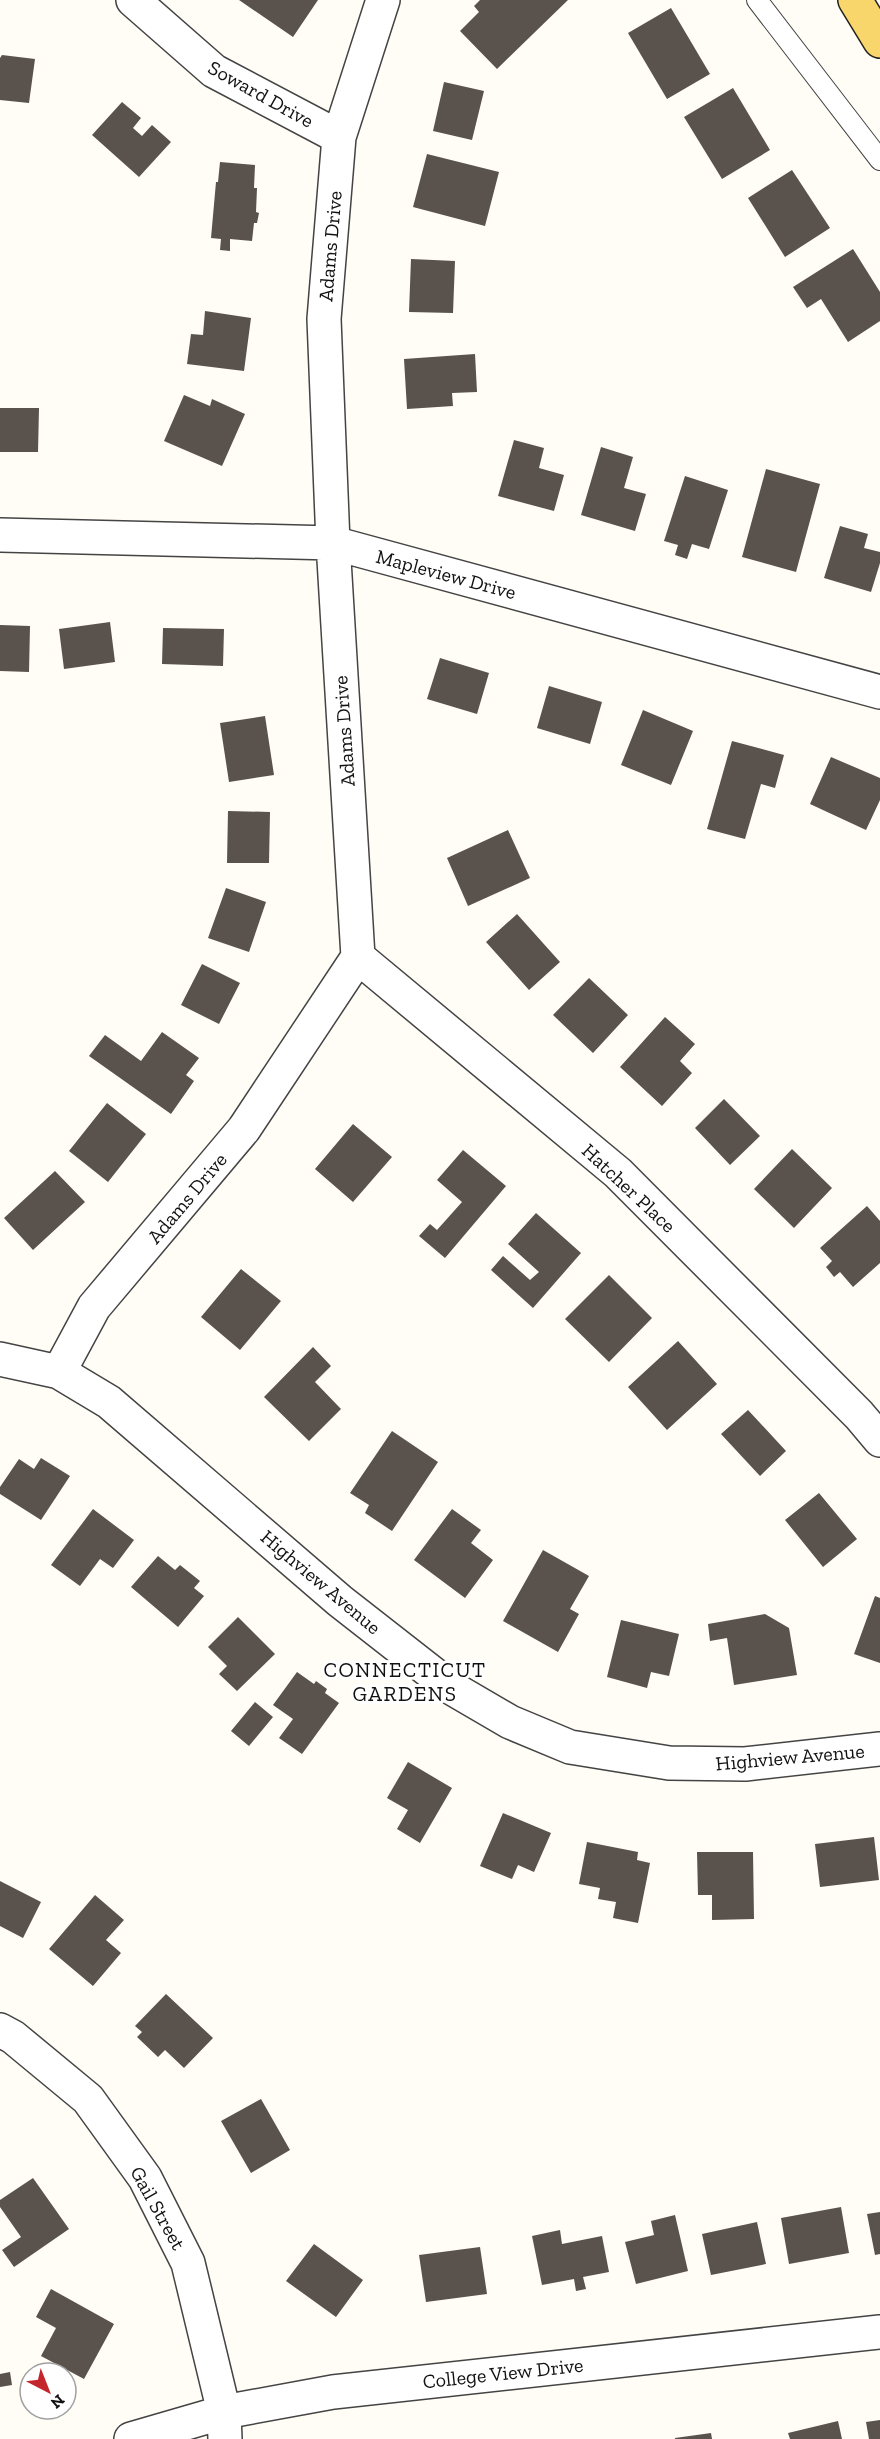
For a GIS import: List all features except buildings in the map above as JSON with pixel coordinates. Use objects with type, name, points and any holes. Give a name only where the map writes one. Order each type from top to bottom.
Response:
[{"type":"main road","points":[[855,0],[880,41]]},
{"type":"street","name":"Soward Drive","points":[[133,0],[214,72],[339,137]]},
{"type":"street","name":"Adams Drive","points":[[59,1372],[94,1307],[244,1129],[358,957],[333,543],[324,319],[339,137],[383,0]]},
{"type":"street","name":"Mapleview Drive","points":[[0,535],[333,543],[880,692]]},
{"type":"street","name":"Hatcher Place","points":[[358,957],[618,1173],[859,1414],[880,1440]]},
{"type":"street","name":"Highview Avenue","points":[[0,1359],[59,1372],[109,1402],[340,1601],[441,1679],[510,1722],[570,1747],[669,1763],[745,1764],[880,1749]]},
{"type":"street","name":"Gail Street","points":[[0,2030],[13,2037],[88,2099],[145,2178],[188,2263],[224,2426]]},
{"type":"street","name":"College View Drive","points":[[131,2439],[224,2426],[333,2392],[880,2332]]},
{"type":"lane","points":[[757,0],[880,160]]},
{"type":"district","name":"CONNECTICUT GARDENS","points":[[405,1682]]}]
